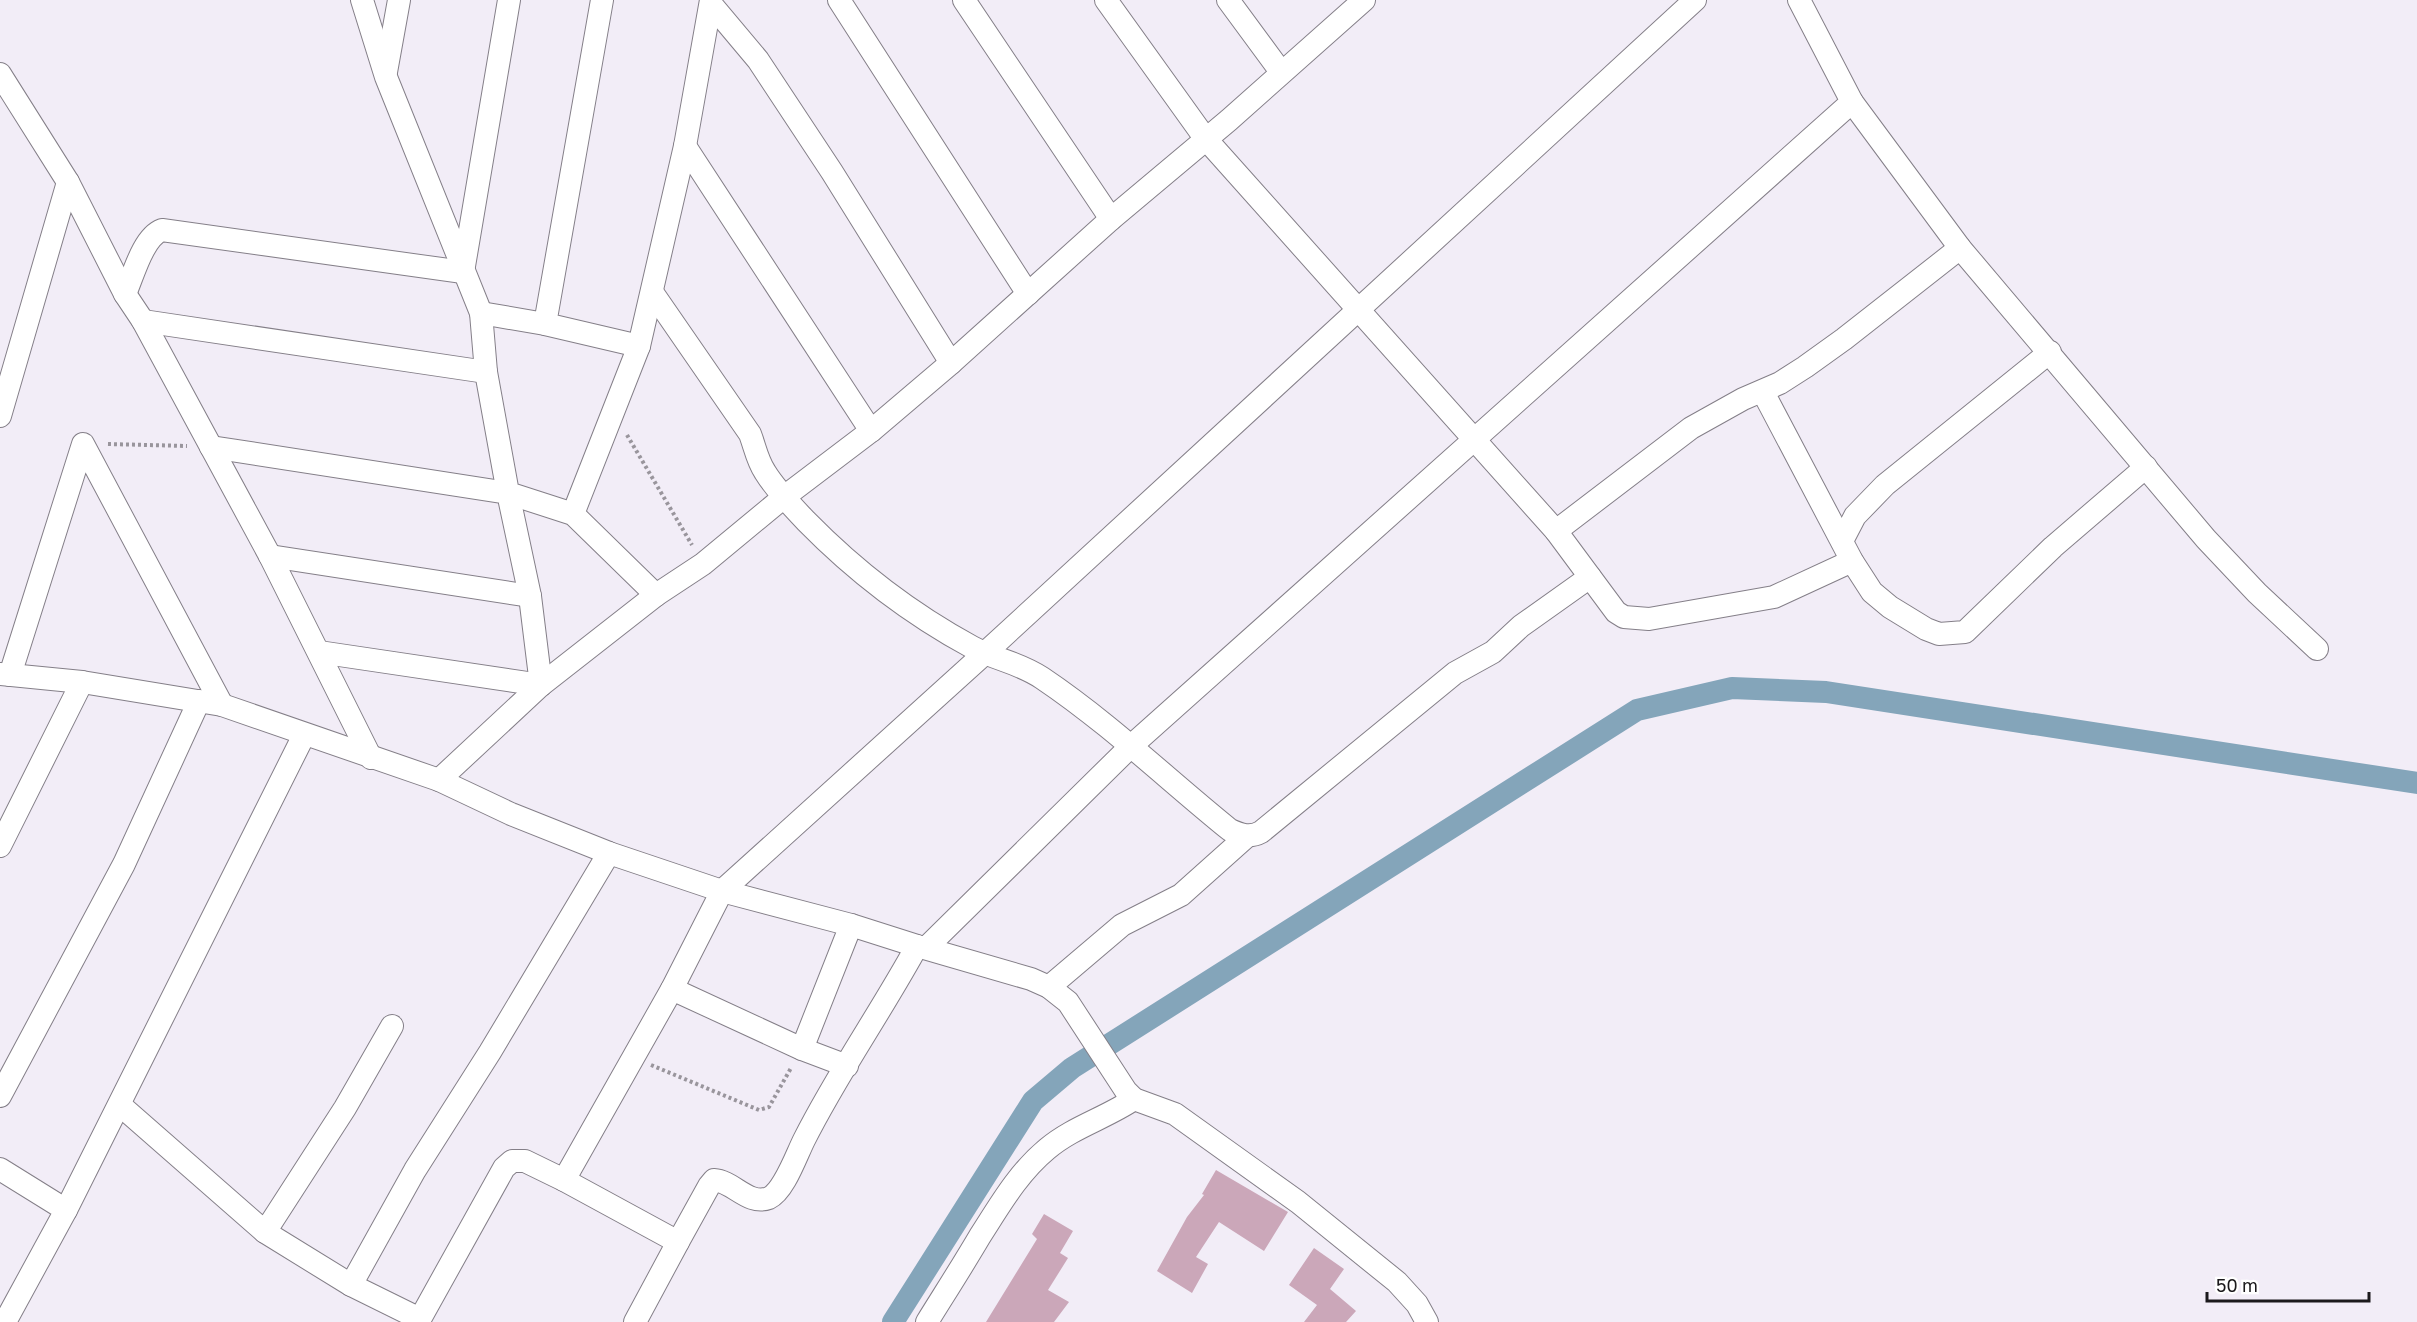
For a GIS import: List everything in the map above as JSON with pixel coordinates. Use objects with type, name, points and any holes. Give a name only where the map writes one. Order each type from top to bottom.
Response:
[{"type":"street","points":[[362,0],[386,77],[480,313],[486,372],[530,596],[541,685]]},
{"type":"street","points":[[386,77],[399,0]]},
{"type":"street","points":[[463,272],[509,0]]},
{"type":"street","points":[[545,324],[602,0]]},
{"type":"street","points":[[838,0],[1028,294]]},
{"type":"street","points":[[964,0],[1111,219]]},
{"type":"street","points":[[1106,0],[1205,138],[1556,531],[1616,612],[1624,616],[1649,619],[1784,594],[1852,561]]},
{"type":"street","points":[[1228,0],[1281,72]]},
{"type":"street","points":[[564,1180],[672,989],[722,891],[984,654],[1695,0]]},
{"type":"street","points":[[1799,0],[1852,102],[1960,248],[2206,539],[2257,593],[2317,649]]},
{"type":"street","points":[[439,780],[541,685],[656,595],[703,564],[951,363],[1111,219],[1229,120],[1360,1]]},
{"type":"street","points":[[711,2],[758,60],[832,172],[951,363]]},
{"type":"street","points":[[573,514],[639,346],[686,146],[711,2]]},
{"type":"street","points":[[0,74],[68,182],[125,294],[143,321],[270,556],[371,758]]},
{"type":"street","points":[[634,1322],[714,1180],[721,1180],[757,1200],[767,1199],[778,1193],[810,1127],[922,947],[1130,747],[1852,102]]},
{"type":"street","points":[[686,146],[871,430]]},
{"type":"street","points":[[0,416],[68,182]]},
{"type":"street","points":[[125,294],[147,242],[154,233],[162,230],[463,272]]},
{"type":"street","points":[[1556,531],[1691,428],[1743,399],[1763,392],[1788,378],[1844,339],[1960,248]]},
{"type":"street","points":[[652,292],[750,434],[757,458],[784,497],[833,549],[930,625],[984,654],[1012,662],[1034,673],[1090,713],[1230,830],[1247,836]]},
{"type":"street","points":[[480,313],[545,324],[639,346]]},
{"type":"street","points":[[143,321],[486,372]]},
{"type":"street","points":[[1842,541],[1855,516],[1885,485],[2050,352]]},
{"type":"street","points":[[1763,392],[1852,561],[1872,592],[1890,607],[1933,632],[1947,634],[1965,632],[2053,547],[2146,466]]},
{"type":"street","points":[[83,444],[5,674],[82,682],[222,705],[439,780],[511,814],[609,852],[722,891],[851,925],[1031,979],[1049,987],[1068,1002],[1130,1095],[1175,1114],[1298,1202],[1373,1260],[1397,1282],[1422,1313],[1403,1322]]},
{"type":"street","points":[[83,444],[222,705]]},
{"type":"street","points":[[211,447],[508,493],[573,514],[656,595]]},
{"type":"street","points":[[270,556],[530,596]]},
{"type":"street","points":[[1049,987],[1122,925],[1181,895],[1247,836],[1261,832],[1455,674],[1493,652],[1521,626],[1590,577]]},
{"type":"street","points":[[319,652],[541,685]]},
{"type":"street","points":[[0,846],[82,682]]},
{"type":"street","points":[[0,1096],[124,864],[199,700]]},
{"type":"street","points":[[5,1322],[120,1105],[304,735]]},
{"type":"street","points":[[351,1285],[415,1170],[490,1052],[609,852]]},
{"type":"street","points":[[802,1049],[851,925]]},
{"type":"street","points":[[672,989],[802,1049],[847,1066]]},
{"type":"street","points":[[266,1232],[345,1108],[392,1026]]},
{"type":"street","points":[[927,1322],[1011,1186],[1047,1149],[1067,1135],[1100,1120],[1130,1095]]},
{"type":"street","points":[[120,1105],[266,1232],[351,1285],[415,1319],[504,1168],[512,1161],[525,1161],[564,1180],[678,1242]]},
{"type":"street","points":[[0,1169],[66,1210]]},
{"type":"path","points":[[614,412],[703,564]]},
{"type":"path","points":[[83,444],[140,443],[211,447]]},
{"type":"path","points":[[634,1058],[724,1097],[759,1110],[765,1110],[769,1107],[802,1049]]},
{"type":"building","points":[[1216,1170],[1288,1212],[1264,1251],[1219,1222],[1196,1257],[1208,1264],[1192,1293],[1157,1271],[1187,1217],[1204,1195],[1202,1194]]},
{"type":"building","points":[[1044,1214],[1073,1231],[1060,1253],[1068,1258],[1048,1290],[1069,1302],[1054,1322],[986,1322],[1037,1239],[1032,1234]]},
{"type":"building","points":[[1314,1248],[1344,1269],[1330,1289],[1356,1311],[1346,1322],[1304,1322],[1317,1305],[1289,1285]]},
{"type":"waterway","points":[[893,1322],[1033,1101],[1072,1068],[1637,710],[1732,688],[1826,692],[2417,783]]}]
